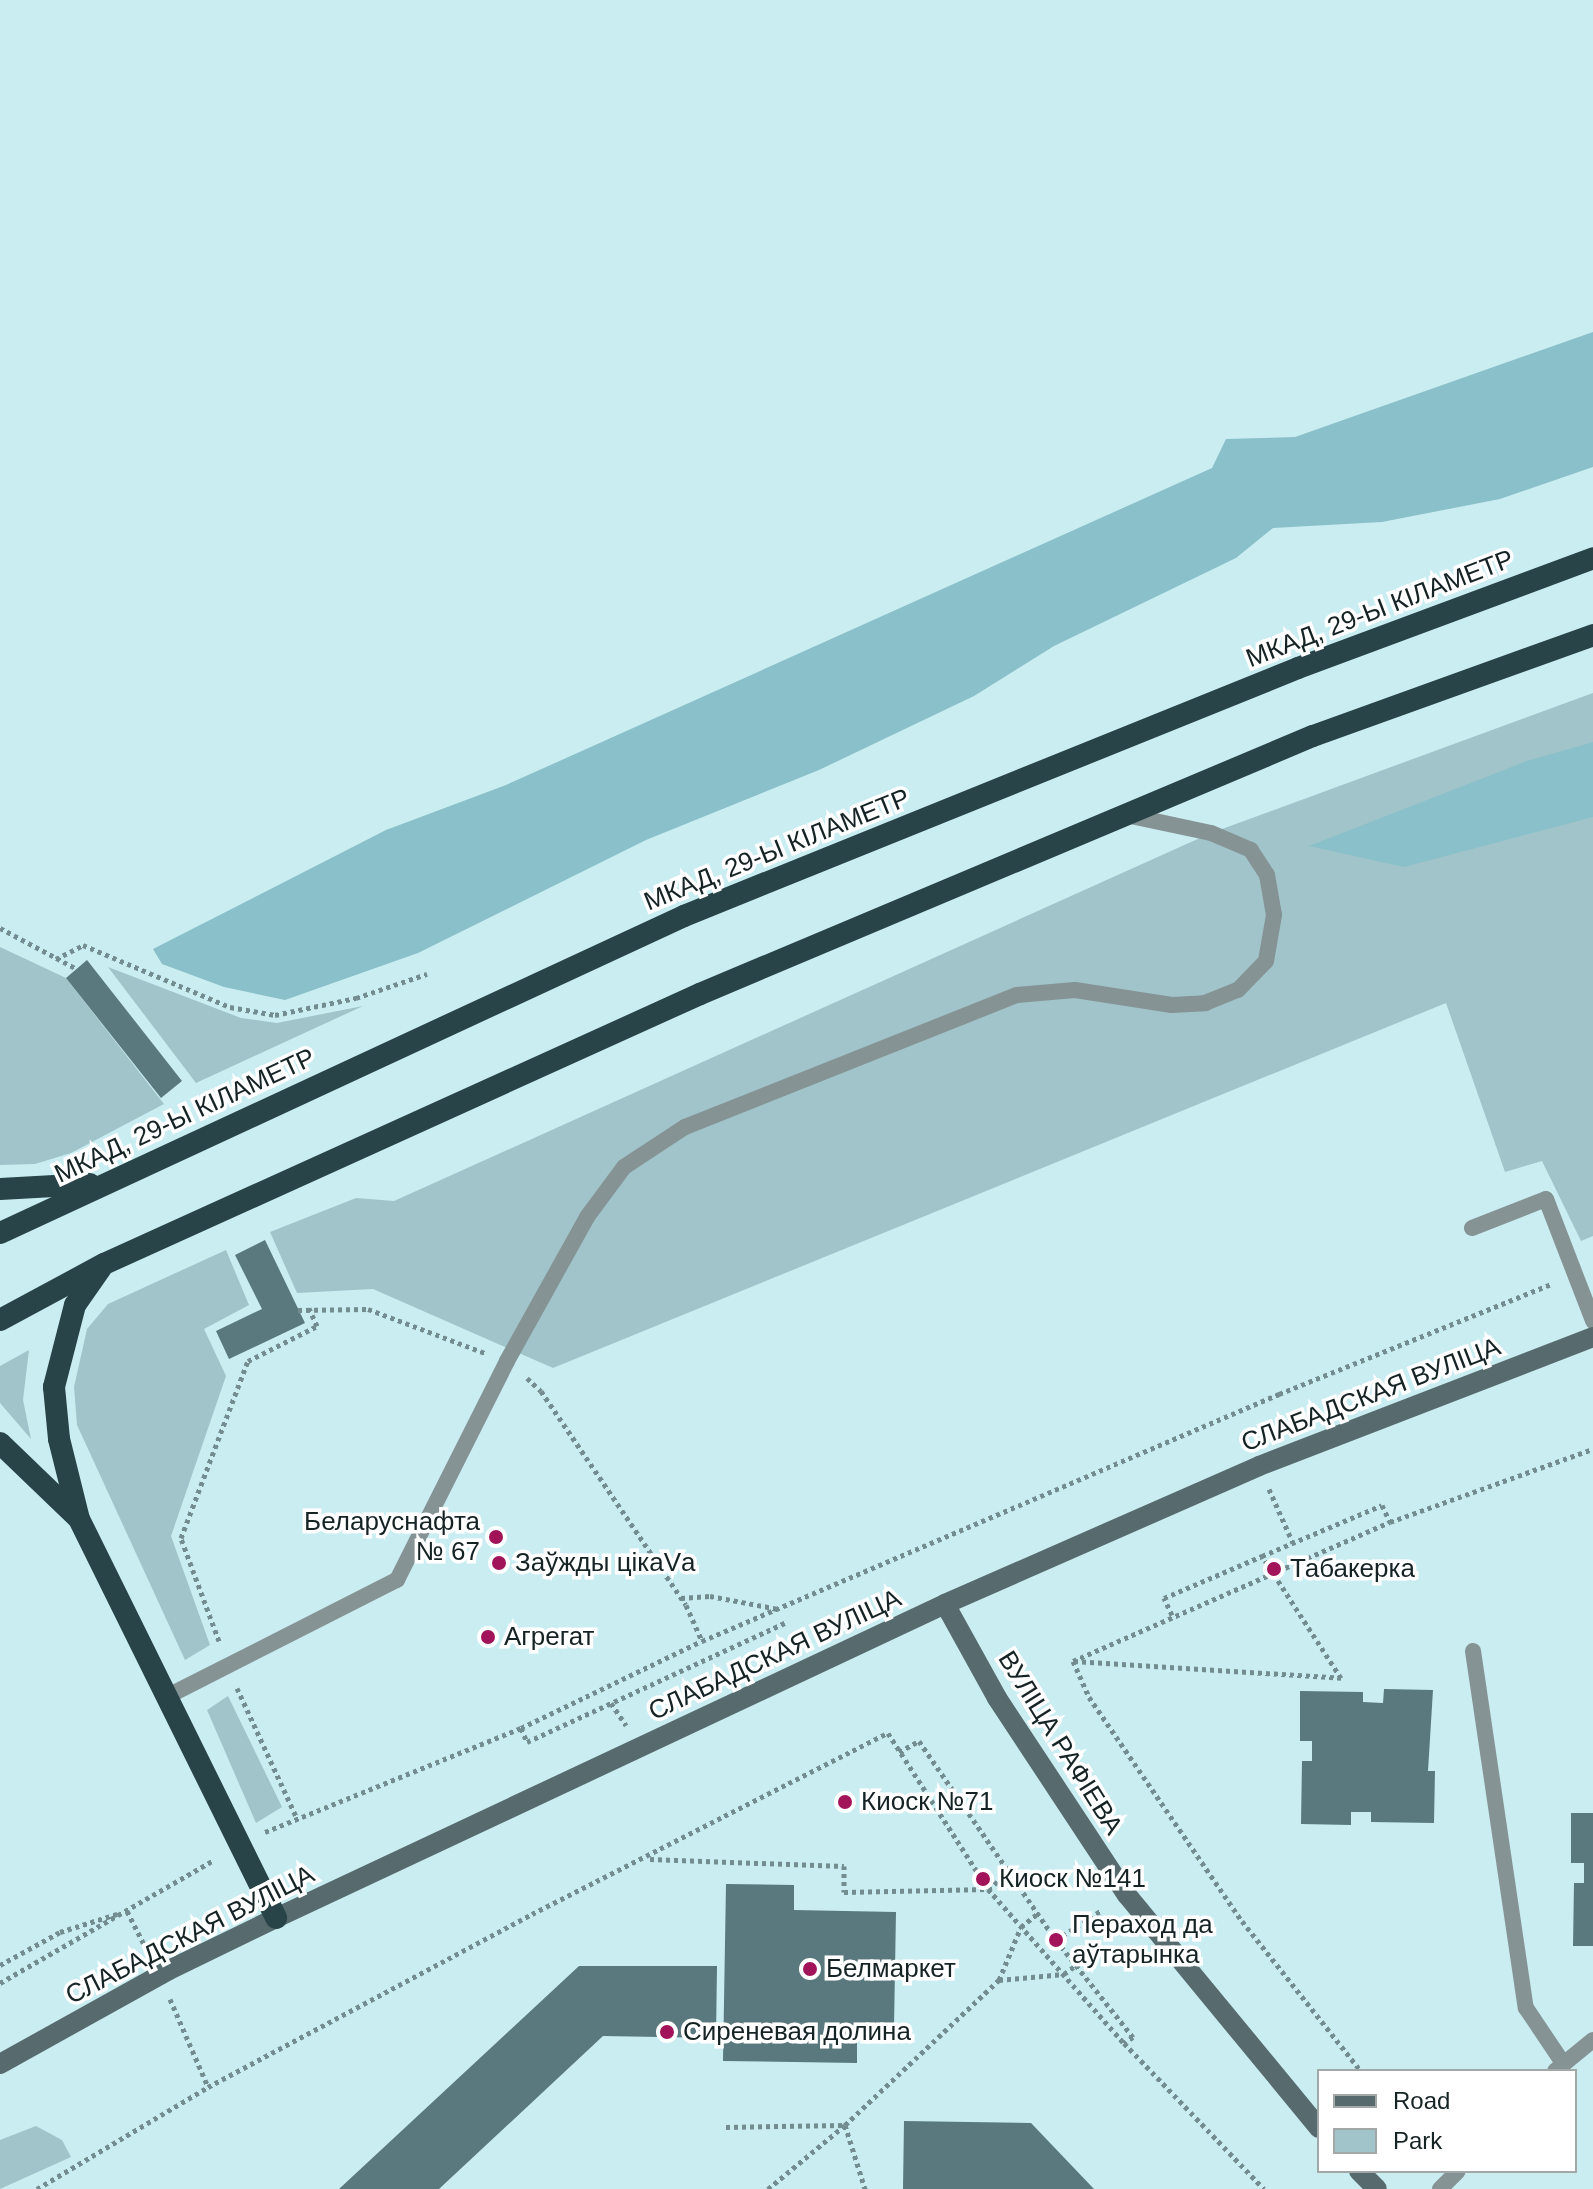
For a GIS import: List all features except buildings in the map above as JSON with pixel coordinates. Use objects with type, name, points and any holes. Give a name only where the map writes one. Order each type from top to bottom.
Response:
[{"type":"highway","name":"МКАД, 29-Ы КІЛАМЕТР","points":[[0,1233],[684,916],[1298,668],[1593,558]]},
{"type":"highway","points":[[0,1320],[104,1264],[700,994],[1313,736],[1593,635]]},
{"type":"highway","points":[[0,1189],[107,1183]]},
{"type":"highway","points":[[104,1264],[75,1305],[54,1387],[59,1439],[79,1519],[276,1918]]},
{"type":"highway","points":[[0,1443],[79,1519]]},
{"type":"main road","name":"СЛАБАДСКАЯ ВУЛІЦА","points":[[0,2064],[169,1970],[945,1604],[1259,1466],[1593,1337]]},
{"type":"main road","name":"ВУЛІЦА РАФІЕВА","points":[[945,1604],[997,1698],[1127,1895],[1317,2126]]},
{"type":"main road","points":[[1361,2173],[1377,2189]]},
{"type":"lane","points":[[168,1696],[397,1580],[507,1361],[587,1217],[624,1167],[685,1127],[1017,995],[1075,990],[1172,1005],[1205,1003],[1238,990],[1266,961],[1274,915],[1267,875],[1251,850],[1211,833],[1126,815]]},
{"type":"lane","points":[[1472,1228],[1546,1199],[1593,1321]]},
{"type":"lane","points":[[1473,1651],[1526,2008],[1559,2067],[1593,2040]]},
{"type":"lane","points":[[1440,2189],[1456,2173]]},
{"type":"path","points":[[0,928],[77,969]]},
{"type":"path","points":[[56,959],[83,945],[230,1007],[275,1015],[356,998],[427,974]]},
{"type":"path","points":[[0,1983],[241,1844],[296,1816],[521,1728],[702,1641],[1574,1275]]},
{"type":"path","points":[[296,1816],[228,1666],[181,1538],[248,1361],[317,1326],[308,1306]]},
{"type":"path","points":[[298,1310],[308,1306],[368,1309],[507,1361],[541,1391],[680,1598],[702,1641]]},
{"type":"path","points":[[1073,1661],[1390,1522],[1593,1449]]},
{"type":"path","points":[[1259,1466],[1293,1543]]},
{"type":"path","points":[[1172,1615],[1164,1598],[1262,1556],[1382,1505],[1390,1522]]},
{"type":"path","points":[[1073,1661],[1341,1678],[1262,1556]]},
{"type":"path","points":[[680,1598],[710,1596],[778,1609]]},
{"type":"path","points":[[521,1728],[527,1742],[785,1623]]},
{"type":"path","points":[[1073,1661],[1089,1697],[1242,1921],[1359,2069]]},
{"type":"path","points":[[37,2189],[222,2079],[532,1914],[649,1859],[888,1733],[988,1889],[1124,2043],[1264,2189]]},
{"type":"path","points":[[899,1752],[919,1741],[1056,1940],[1133,2037],[1124,2043]]},
{"type":"path","points":[[649,1859],[844,1866],[844,1892],[988,1889],[1009,1873]]},
{"type":"path","points":[[1056,1940],[1127,1895]]},
{"type":"path","points":[[0,1965],[60,1932],[128,1910]]},
{"type":"path","points":[[768,2189],[845,2125],[999,1980],[1021,1927],[1038,1913]]},
{"type":"path","points":[[999,1980],[1064,1974],[1075,1966]]},
{"type":"path","points":[[726,2127],[845,2125]]},
{"type":"path","points":[[845,2125],[865,2189]]},
{"type":"green space","points":[[1593,693],[1593,1236],[1581,1241],[1542,1161],[1505,1172],[1446,1003],[553,1368],[373,1289],[297,1293],[270,1232],[356,1198],[394,1201],[1211,833]]},
{"type":"green space","points":[[0,947],[66,978],[164,1104],[71,1153],[35,1164],[0,1165]]},
{"type":"green space","points":[[108,967],[241,1018],[277,1023],[363,1006],[196,1083]]},
{"type":"green space","points":[[226,1250],[249,1305],[204,1329],[226,1376],[171,1536],[210,1645],[185,1660],[77,1425],[74,1387],[87,1329],[108,1304]]},
{"type":"green space","points":[[29,1350],[23,1400],[31,1439],[0,1403],[0,1366]]},
{"type":"green space","points":[[228,1696],[282,1807],[256,1823],[207,1710]]},
{"type":"green space","points":[[36,2126],[62,2140],[71,2157],[0,2189],[0,2140]]},
{"type":"shaded area","points":[[1593,332],[1593,467],[1500,499],[1382,522],[1273,528],[1236,558],[1054,646],[974,696],[819,770],[646,840],[418,953],[285,1000],[224,987],[162,964],[153,949],[386,830],[506,785],[1212,468],[1226,439],[1295,437]]},
{"type":"shaded area","points":[[1593,742],[1593,817],[1404,867],[1309,846],[1527,761]]},
{"type":"place","name":"Беларуснафта № 67","points":[[496,1537]]},
{"type":"place","name":"Заўжды цікаVа","points":[[499,1563]]},
{"type":"place","name":"Табакерка","points":[[1274,1569]]},
{"type":"place","name":"Агрегат","points":[[488,1637]]},
{"type":"place","name":"Киоск №71","points":[[845,1802]]},
{"type":"place","name":"Киоск №141","points":[[983,1879]]},
{"type":"place","name":"Пераход да аўтарынка","points":[[1056,1940]]},
{"type":"place","name":"Белмаркет","points":[[810,1969]]},
{"type":"place","name":"Сиреневая долина","points":[[667,2032]]}]
